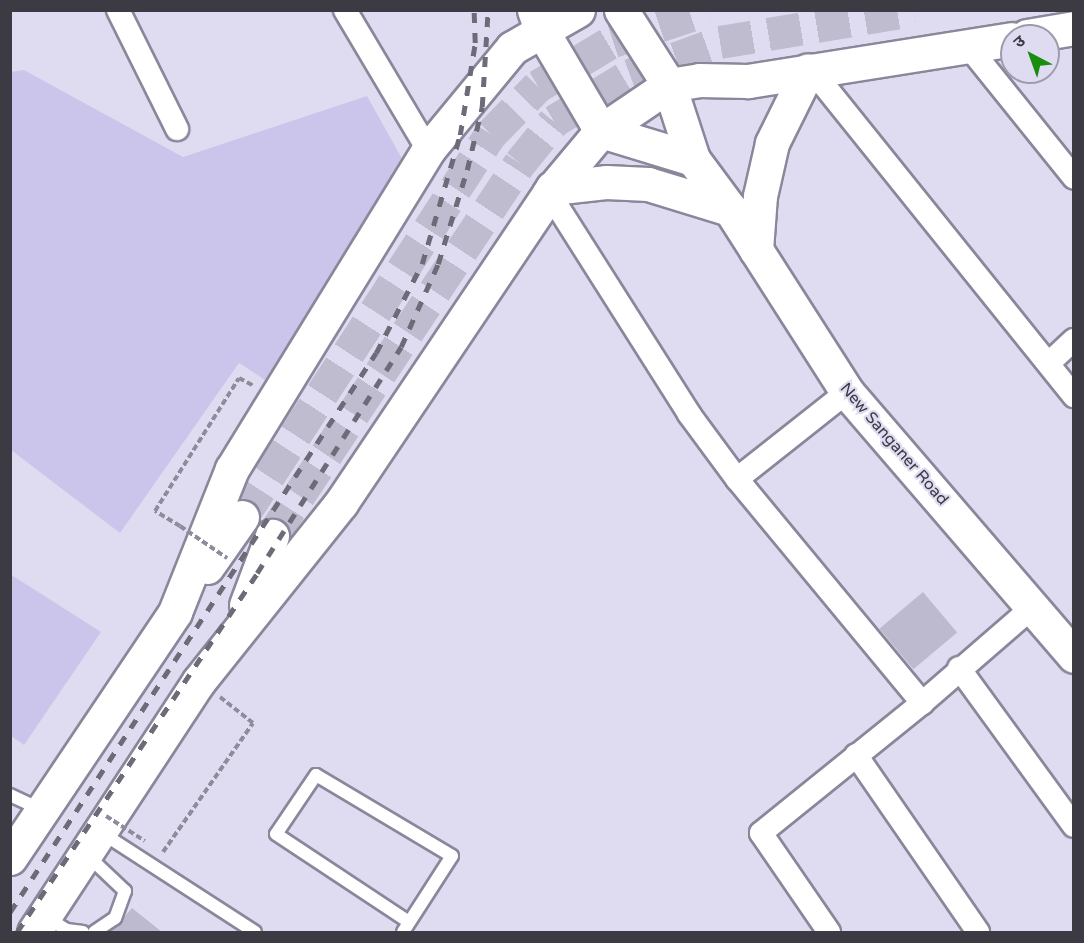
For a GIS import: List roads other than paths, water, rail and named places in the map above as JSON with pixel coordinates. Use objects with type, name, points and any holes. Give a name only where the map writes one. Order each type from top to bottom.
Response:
[{"type":"main road","points":[[174,612],[231,469],[428,150],[453,115],[537,20],[578,10]]},
{"type":"main road","name":"New Sanganer Road","points":[[621,10],[669,85],[693,159],[730,209],[847,392],[1074,656]]},
{"type":"main road","points":[[537,20],[602,131],[693,159]]},
{"type":"main road","points":[[40,925],[199,681],[341,503],[550,190],[602,131],[669,85],[699,80],[748,81],[810,69],[1000,41]]},
{"type":"main road","points":[[756,250],[760,196],[772,143],[810,69]]},
{"type":"main road","points":[[550,190],[606,182],[648,184],[730,209]]},
{"type":"main road","points":[[10,858],[174,612],[242,517]]},
{"type":"main road","points":[[236,632],[272,536]]},
{"type":"street","points":[[118,10],[177,129]]},
{"type":"street","points":[[345,10],[428,150]]},
{"type":"street","points":[[968,46],[1074,178]]},
{"type":"street","points":[[810,69],[941,236],[1049,363],[1074,396]]},
{"type":"street","points":[[550,190],[689,414],[737,479],[922,703]]},
{"type":"street","points":[[1049,363],[1074,340]]},
{"type":"street","points":[[737,479],[847,392]]},
{"type":"street","points":[[829,933],[761,833],[922,703],[959,668],[1033,607]]},
{"type":"street","points":[[959,668],[1074,826]]},
{"type":"street","points":[[856,755],[978,933]]},
{"type":"lane","points":[[316,775],[452,856],[406,927],[276,834],[316,775]]},
{"type":"lane","points":[[10,795],[42,810]]},
{"type":"lane","points":[[94,933],[115,918],[125,891],[99,835]]},
{"type":"lane","points":[[99,835],[255,933]]},
{"type":"lane","points":[[40,925],[83,933]]},
{"type":"tunnel","points":[[242,517],[491,134],[538,86],[613,41],[706,10]]},
{"type":"tunnel","points":[[272,536],[520,163],[554,121],[630,75],[720,42],[913,10]]},
{"type":"railway","points":[[10,912],[376,353],[422,264],[460,135],[475,43],[474,10]]},
{"type":"railway","points":[[17,932],[257,573],[401,347],[438,264],[467,170],[482,107],[488,10]]}]
